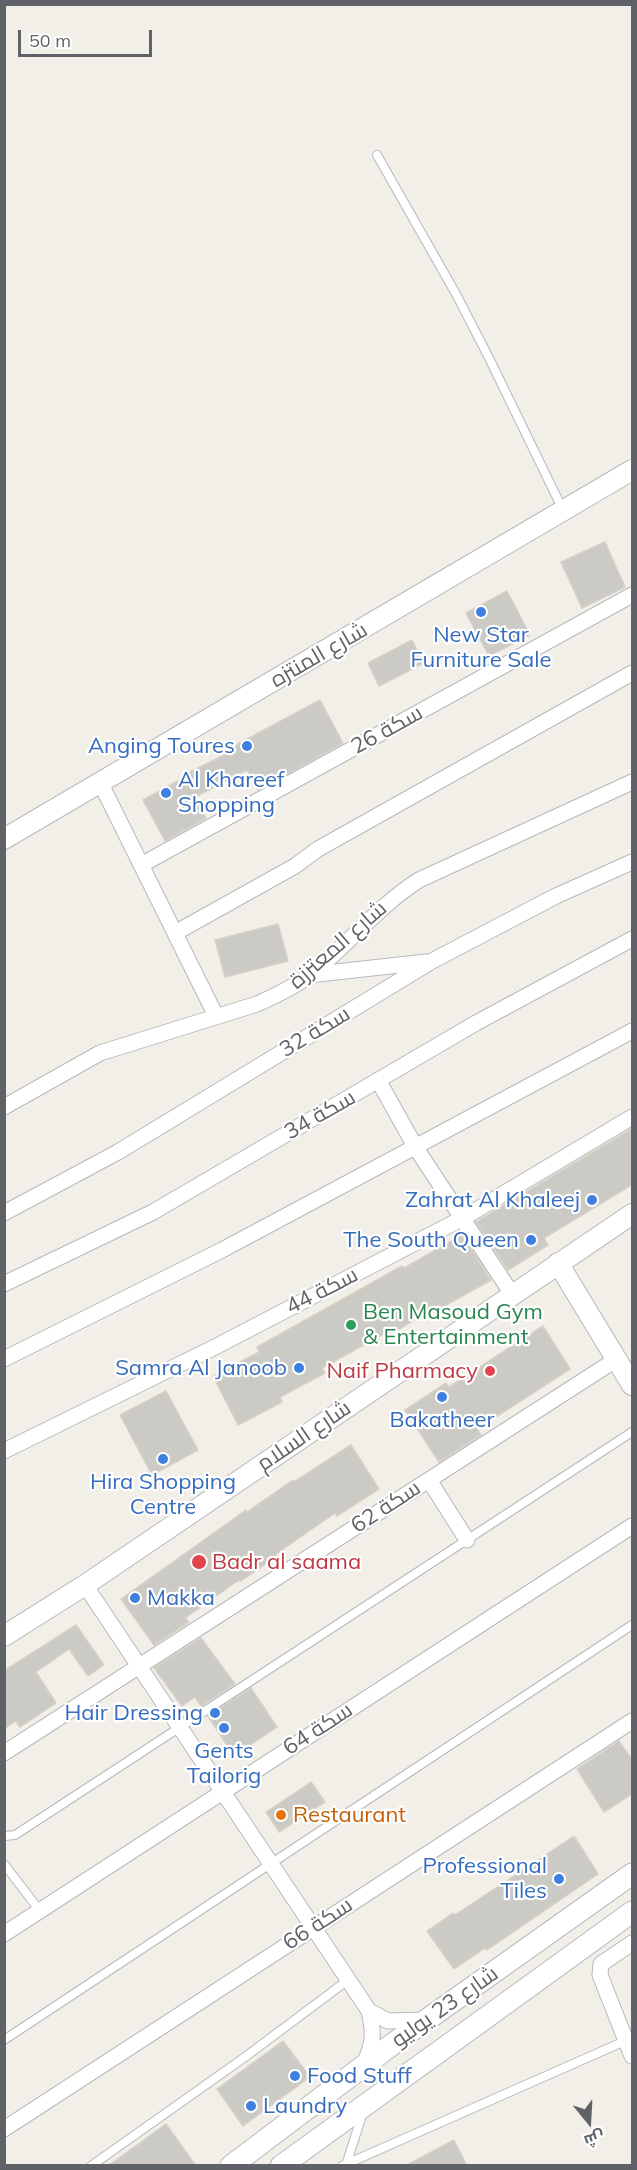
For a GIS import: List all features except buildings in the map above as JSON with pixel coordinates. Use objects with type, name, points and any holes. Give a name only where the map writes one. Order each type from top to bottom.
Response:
[{"type":"main road","name":"شارع 23 يوليو","points":[[231,2166],[364,2065],[633,1874]]},
{"type":"main road","name":"شارع 23 يوليو","points":[[281,2166],[633,1912]]},
{"type":"street","name":"شارع المنتزه","points":[[4,838],[100,784],[633,470]]},
{"type":"street","name":"سكة 26","points":[[141,864],[633,596]]},
{"type":"street","points":[[175,933],[296,866],[318,849],[633,673]]},
{"type":"street","name":"شارع المعتززة","points":[[4,1107],[100,1053],[257,1004],[281,993],[309,975],[396,894],[419,880],[633,782]]},
{"type":"street","points":[[100,784],[216,1016]]},
{"type":"street","name":"سكة 32","points":[[4,1213],[118,1152],[432,961],[556,896],[633,862]]},
{"type":"street","name":"سكة 34","points":[[4,1284],[153,1212],[476,1023],[633,939]]},
{"type":"street","points":[[309,975],[432,961]]},
{"type":"street","points":[[4,1359],[222,1250],[633,1031]]},
{"type":"street","points":[[378,1080],[416,1148],[512,1294]]},
{"type":"street","name":"سكة 44","points":[[4,1451],[215,1347],[463,1218],[633,1118]]},
{"type":"street","name":"شارع السلام","points":[[4,1636],[85,1585],[558,1263],[630,1221]]},
{"type":"street","points":[[558,1263],[633,1385]]},
{"type":"street","name":"سكة 62","points":[[4,1753],[617,1359]]},
{"type":"street","points":[[429,1480],[467,1540]]},
{"type":"street","name":"سكة 64","points":[[4,1934],[633,1526]]},
{"type":"street","points":[[85,1585],[369,2011],[374,2030],[372,2046],[364,2065]]},
{"type":"street","name":"سكة 66","points":[[4,2128],[633,1720]]},
{"type":"street","points":[[633,1943],[601,1964],[600,1971],[601,1981],[633,2056]]},
{"type":"street","points":[[369,2011],[388,2021],[426,2020]]},
{"type":"lane","points":[[377,155],[475,331],[563,512]]},
{"type":"lane","points":[[4,1836],[15,1835],[633,1432]]},
{"type":"lane","points":[[4,2040],[633,1625]]},
{"type":"lane","points":[[4,1864],[40,1911]]},
{"type":"lane","points":[[91,2166],[245,2057],[348,1980]]},
{"type":"lane","points":[[344,2164],[625,2040]]},
{"type":"lane","points":[[344,2164],[366,2105]]},
{"type":"place","name":"New Star Furniture Sale","points":[[481,612]]},
{"type":"place","name":"Anging Toures","points":[[247,746]]},
{"type":"place","name":"Al Khareef Shopping","points":[[166,793]]},
{"type":"place","name":"Zahrat Al Khaleej","points":[[592,1200]]},
{"type":"place","name":"The South Queen","points":[[531,1240]]},
{"type":"place","name":"Ben Masoud Gym & Entertainment","points":[[351,1325]]},
{"type":"place","name":"Samra Al Janoob","points":[[299,1368]]},
{"type":"place","name":"Naif Pharmacy","points":[[490,1371]]},
{"type":"place","name":"Bakatheer","points":[[442,1397]]},
{"type":"place","name":"Hira Shopping Centre","points":[[163,1459]]},
{"type":"place","name":"Badr al saama","points":[[199,1562]]},
{"type":"place","name":"Makka","points":[[135,1598]]},
{"type":"place","name":"Hair Dressing","points":[[215,1713]]},
{"type":"place","name":"Gents Tailorig","points":[[224,1728]]},
{"type":"place","name":"Restaurant","points":[[281,1815]]},
{"type":"place","name":"Professional Tiles","points":[[559,1879]]},
{"type":"place","name":"Food Stuff","points":[[295,2076]]},
{"type":"place","name":"Laundry","points":[[251,2106]]}]
